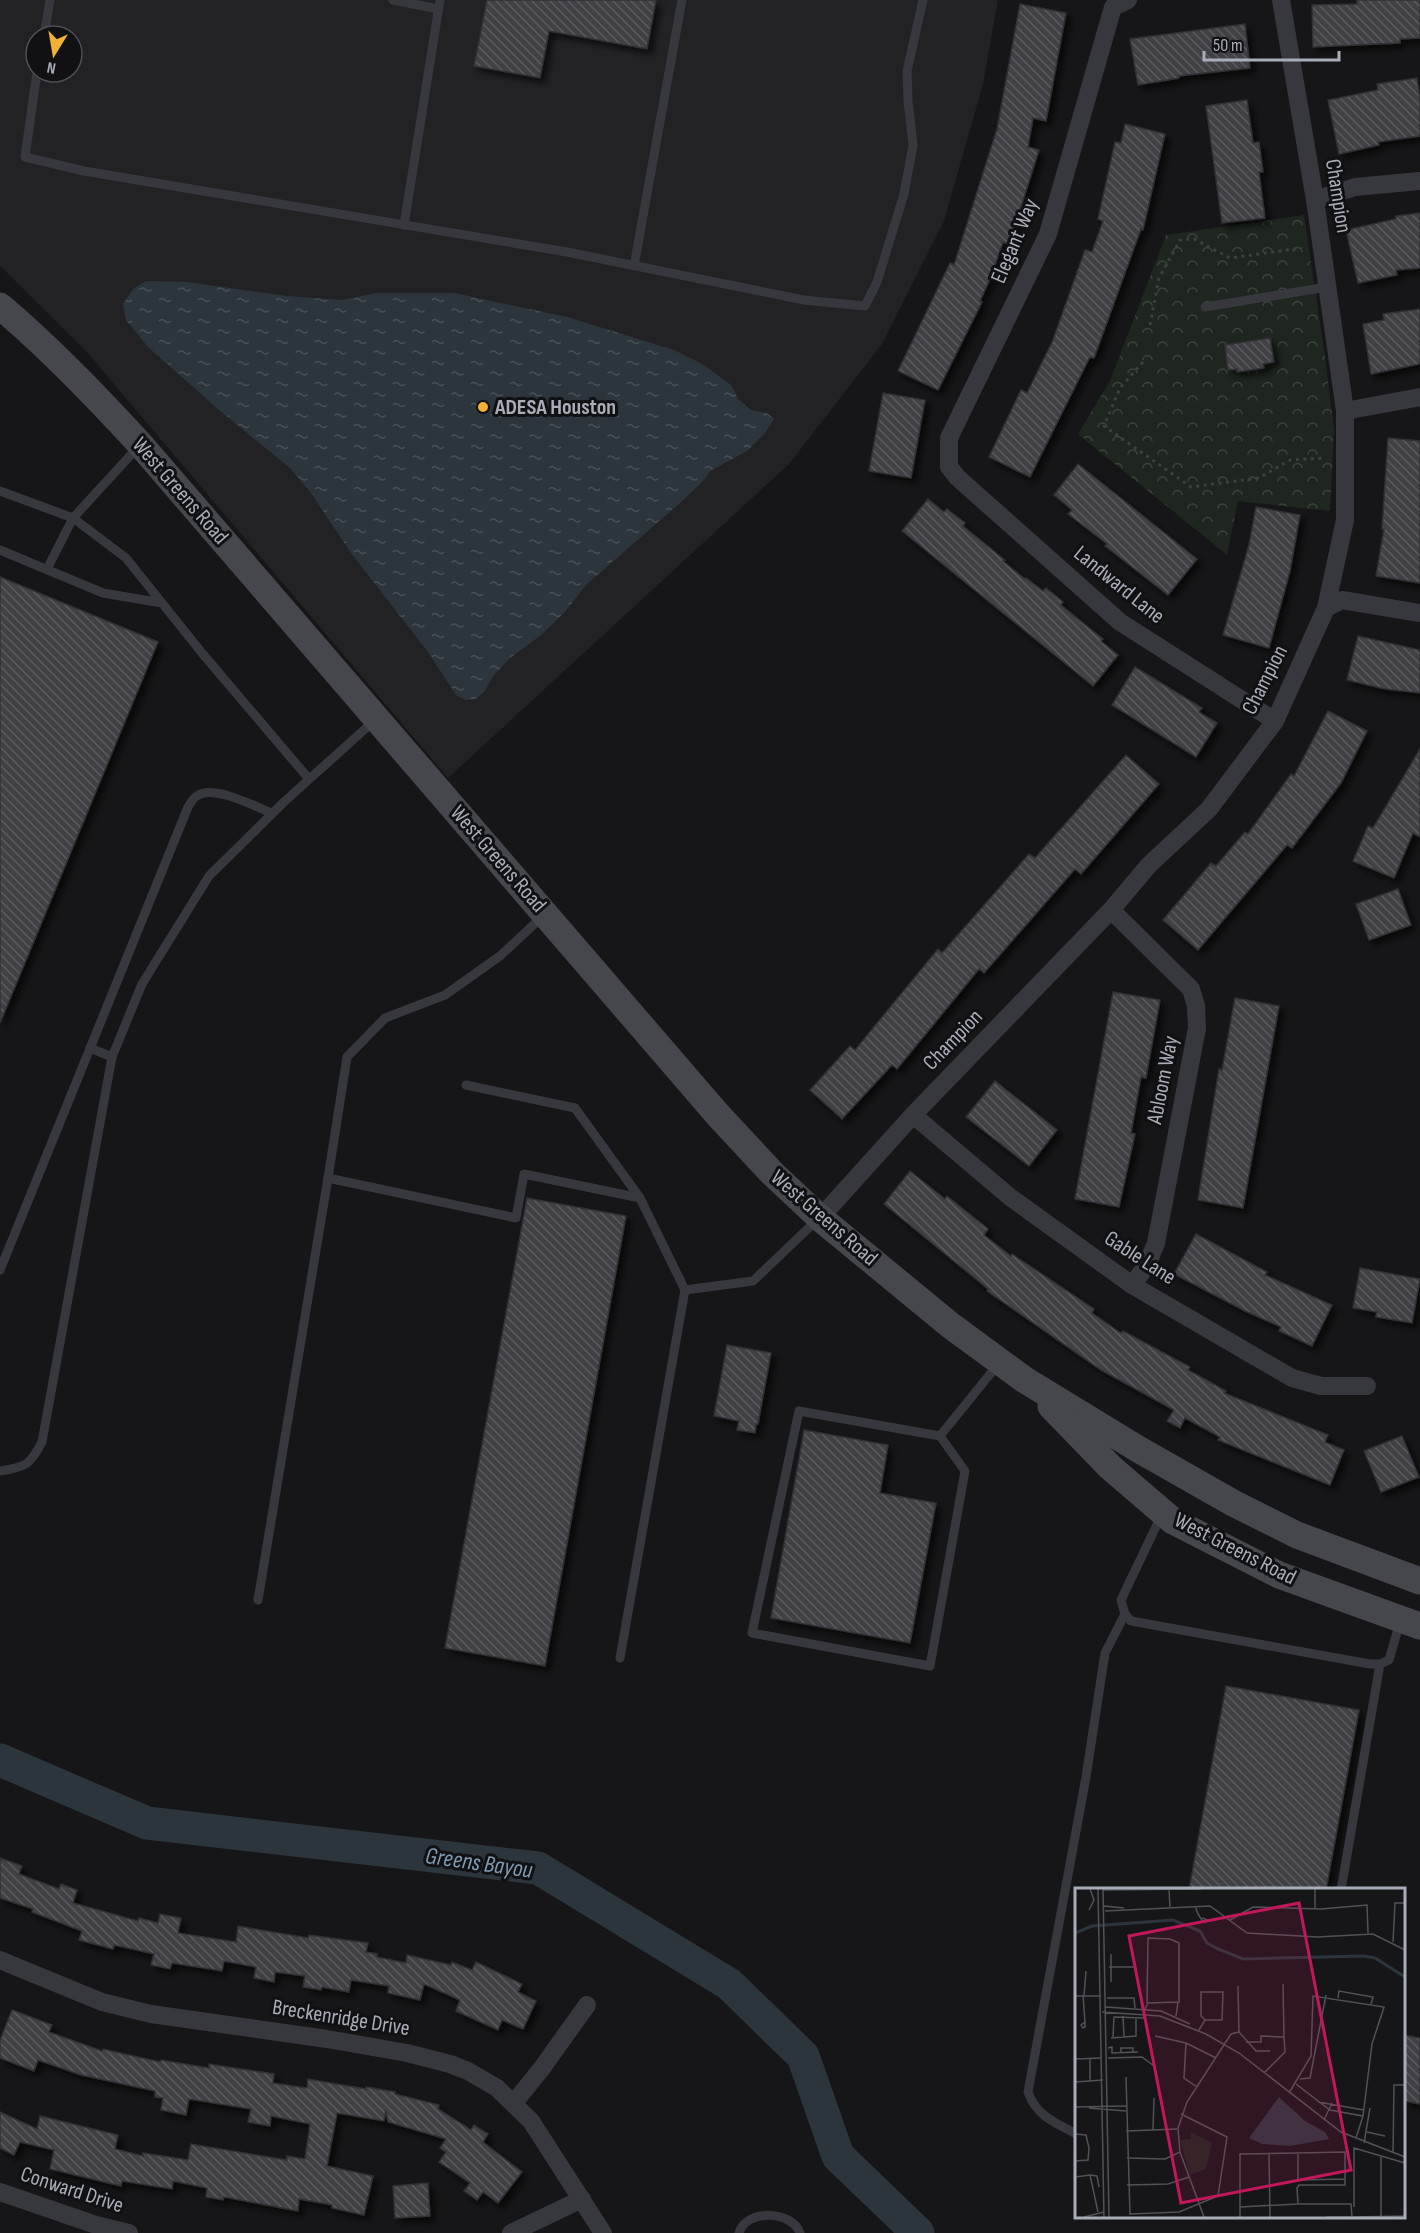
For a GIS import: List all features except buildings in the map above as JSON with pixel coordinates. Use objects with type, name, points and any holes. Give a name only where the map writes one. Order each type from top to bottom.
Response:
[{"type":"main road","name":"West Greens Road","points":[[0,306],[101,401],[140,444],[718,1115],[772,1173],[820,1218],[950,1325],[1000,1362],[1138,1449],[1297,1535],[1419,1579]]},
{"type":"main road","name":"West Greens Road","points":[[1026,1380],[1110,1467],[1173,1521],[1279,1575],[1410,1623]]},
{"type":"main road","points":[[1410,1623],[1419,1579]]},
{"type":"street","name":"Elegant Way","points":[[949,467],[949,438],[1048,234],[1113,7],[1128,0]]},
{"type":"street","name":"Champion","points":[[820,1218],[913,1115],[1111,910],[1149,865],[1209,809],[1275,721],[1326,608],[1345,520],[1345,411],[1315,200],[1281,0]]},
{"type":"street","points":[[1315,200],[1355,187],[1420,181]]},
{"type":"street","points":[[1345,411],[1420,397]]},
{"type":"street","name":"Landward Lane","points":[[949,467],[958,478],[1120,622],[1275,721]]},
{"type":"street","points":[[1326,608],[1342,600],[1420,613]]},
{"type":"street","name":"Abloom Way","points":[[1111,910],[1191,989],[1196,1006],[1197,1028],[1156,1243],[1147,1265],[1132,1285]]},
{"type":"street","name":"Gable Lane","points":[[913,1115],[1010,1197],[1132,1285],[1292,1378],[1321,1386],[1366,1386]]},
{"type":"street","name":"Breckenridge Drive","points":[[0,1960],[102,2002],[151,2014],[327,2039],[430,2058],[468,2071],[496,2088],[531,2121],[603,2233]]},
{"type":"street","points":[[514,2103],[587,2005]]},
{"type":"street","name":"Conward Drive","points":[[0,2192],[96,2225],[129,2233]]},
{"type":"street","points":[[512,2233],[582,2199]]},
{"type":"lane","points":[[46,24],[50,0]]},
{"type":"lane","points":[[393,0],[439,4],[404,225]]},
{"type":"lane","points":[[634,266],[682,0]]},
{"type":"lane","points":[[35,84],[25,157],[68,169],[567,252],[804,300],[865,306],[877,282],[903,194],[913,145],[907,71],[923,0]]},
{"type":"lane","points":[[1205,307],[1327,288]]},
{"type":"lane","points":[[47,569],[73,518],[140,444]]},
{"type":"lane","points":[[0,491],[73,518],[126,558],[202,653],[309,779]]},
{"type":"lane","points":[[0,550],[103,593],[162,603]]},
{"type":"lane","points":[[0,1471],[18,1468],[32,1460],[42,1443],[112,1057],[142,984],[209,876],[272,813],[377,718]]},
{"type":"lane","points":[[0,1270],[188,807],[196,796],[206,792],[222,794],[272,813]]},
{"type":"lane","points":[[258,1600],[348,1057],[385,1018],[446,995],[500,956],[546,914]]},
{"type":"lane","points":[[90,1048],[112,1057]]},
{"type":"lane","points":[[466,1084],[575,1108],[640,1198],[685,1290],[620,1658]]},
{"type":"lane","points":[[328,1178],[516,1218],[524,1174],[640,1198]]},
{"type":"lane","points":[[685,1290],[753,1281],[820,1218]]},
{"type":"lane","points":[[940,1436],[1000,1362]]},
{"type":"lane","points":[[799,1411],[940,1436],[965,1471],[930,1666],[752,1633],[799,1411]]},
{"type":"lane","points":[[1163,1512],[1121,1600],[1125,1614],[1131,1621],[1370,1664],[1380,1664],[1389,1660],[1410,1623]]},
{"type":"lane","points":[[1075,2133],[1040,2114],[1032,2105],[1028,2092],[1086,1776],[1105,1653],[1125,1614]]},
{"type":"lane","points":[[1341,1888],[1380,1664]]},
{"type":"lane","points":[[739,2233],[747,2220],[773,2215],[798,2228],[800,2233]]},
{"type":"path","points":[[1150,325],[1159,278],[1180,240],[1194,239],[1230,258],[1302,248]]},
{"type":"path","points":[[1143,362],[1120,388],[1104,426],[1191,487],[1259,478],[1290,460],[1325,458]]},
{"type":"shaded area","name":"ADESA Houston","points":[[0,0],[998,0],[983,84],[944,221],[882,344],[789,464],[448,778],[86,351],[0,266]]},
{"type":"green space","points":[[1304,215],[1334,430],[1330,511],[1238,501],[1227,555],[1078,434],[1110,381],[1166,235]]},
{"type":"water","points":[[146,281],[186,282],[287,296],[341,300],[377,293],[454,293],[567,317],[674,350],[704,365],[731,385],[739,400],[751,410],[767,413],[774,419],[765,433],[747,451],[710,471],[681,502],[587,584],[564,613],[541,635],[509,659],[494,675],[484,692],[476,699],[466,700],[456,695],[428,652],[351,553],[311,493],[290,468],[148,347],[126,320],[123,304],[133,289]]},
{"type":"waterway","name":"Greens Bayou","points":[[0,1760],[147,1823],[538,1868],[729,1984],[803,2056],[838,2156],[918,2233]]},
{"type":"place","name":"ADESA Houston","points":[[483,407]]}]
